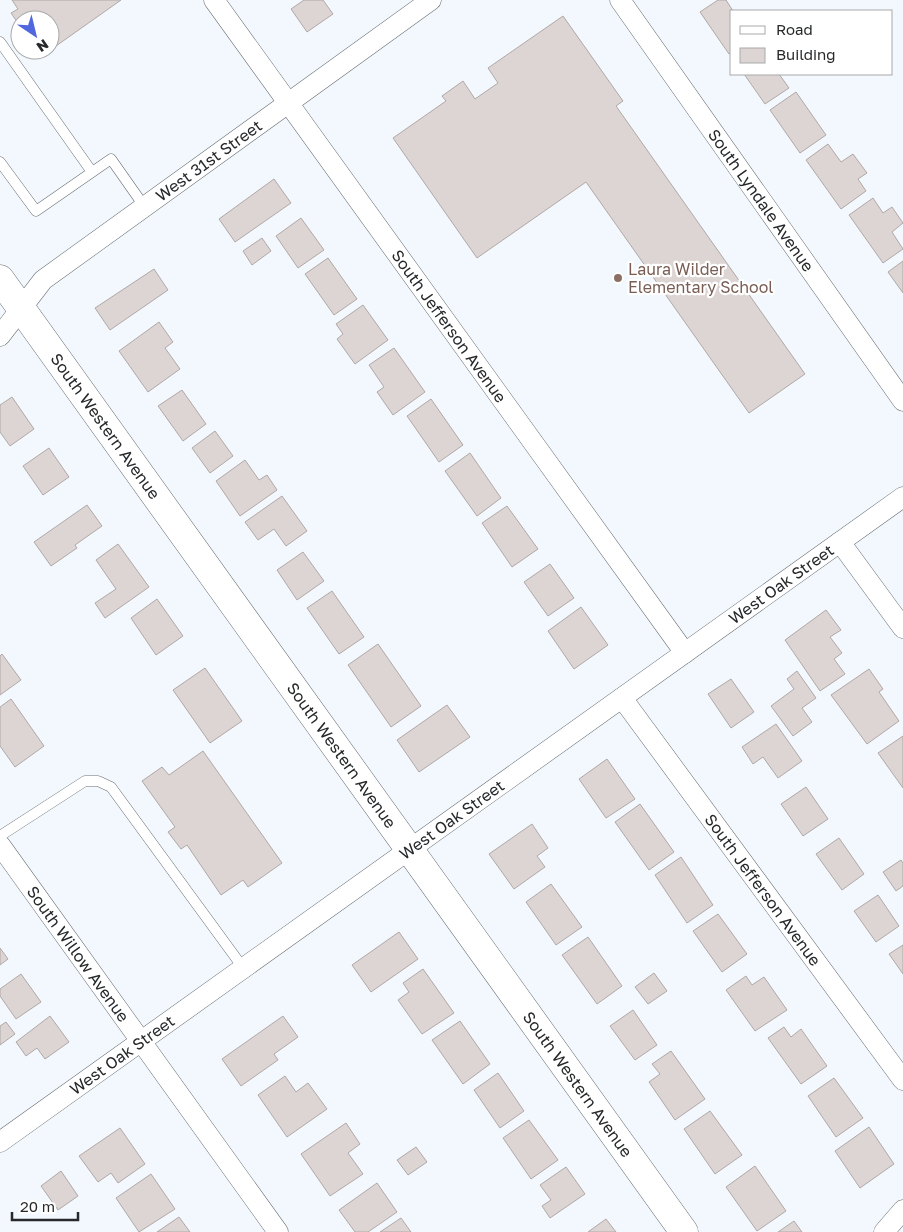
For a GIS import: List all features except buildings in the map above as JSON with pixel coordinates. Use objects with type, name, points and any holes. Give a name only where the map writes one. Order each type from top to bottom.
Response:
[{"type":"street","name":"South Jefferson Avenue","points":[[214,0],[685,653]]},
{"type":"street","name":"West 31st Street","points":[[0,336],[43,280],[431,0]]},
{"type":"street","name":"South Lyndale Avenue","points":[[620,0],[903,402]]},
{"type":"street","name":"South Western Avenue","points":[[0,279],[411,849],[684,1232]]},
{"type":"street","name":"West Oak Street","points":[[0,1142],[903,498]]},
{"type":"street","points":[[840,542],[903,628]]},
{"type":"street","name":"South Jefferson Avenue","points":[[622,698],[903,1080]]},
{"type":"street","name":"South Willow Avenue","points":[[0,845],[278,1232]]},
{"type":"street","points":[[884,1232],[903,1210]]},
{"type":"lane","points":[[0,42],[92,172]]},
{"type":"lane","points":[[0,162],[36,212],[110,159],[144,206]]},
{"type":"lane","points":[[0,836],[85,781],[98,781],[112,787],[244,968]]},
{"type":"place","name":"Laura Wilder Elementary School","points":[[618,278]]}]
